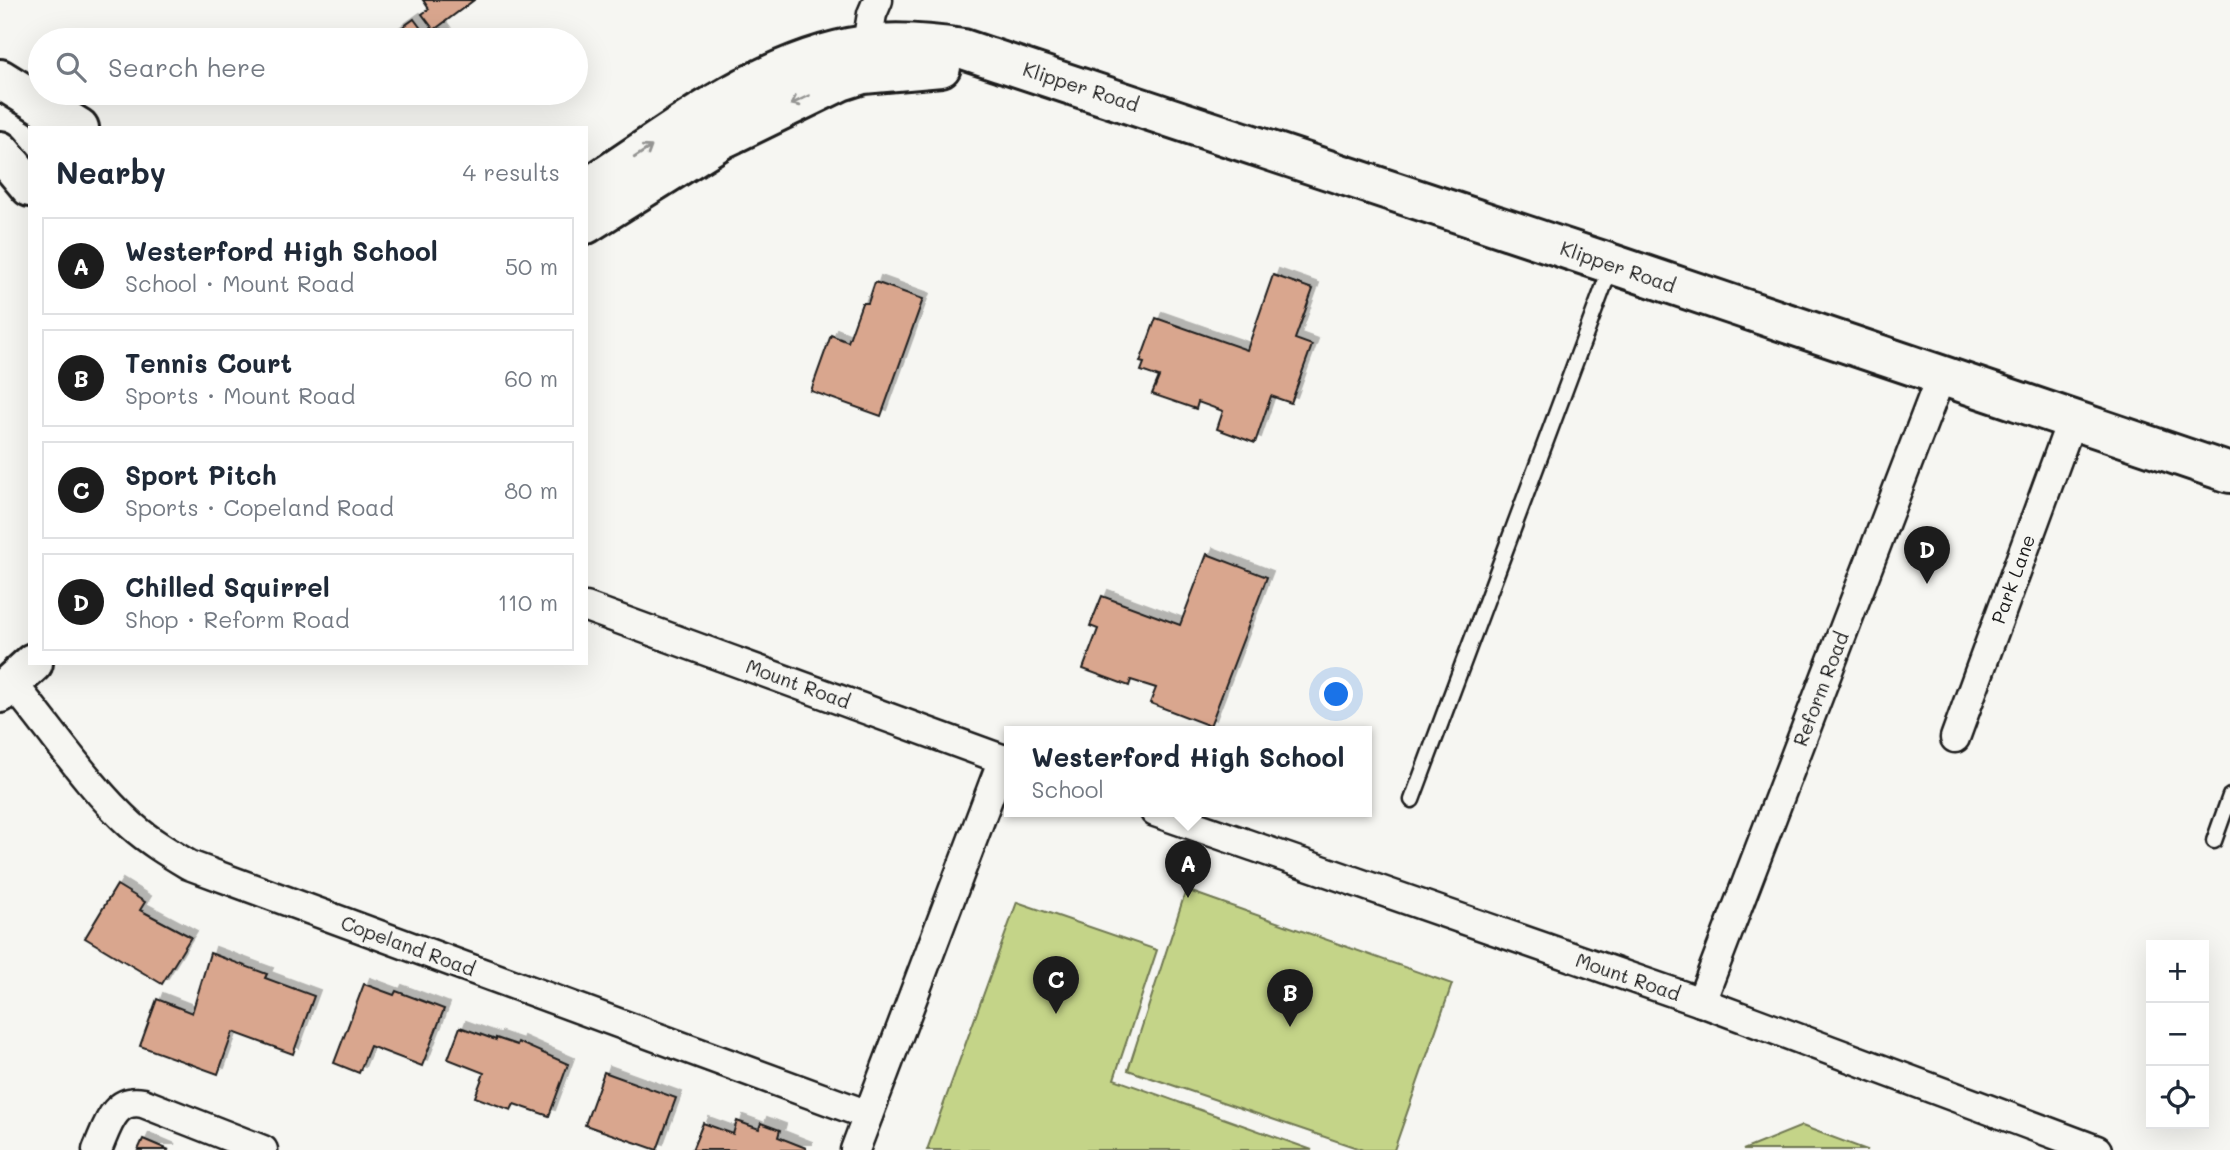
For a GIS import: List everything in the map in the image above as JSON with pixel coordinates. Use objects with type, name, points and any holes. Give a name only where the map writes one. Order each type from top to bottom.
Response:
[{"type":"main road","name":"Klipper Road","points":[[588,188],[739,90],[766,76],[820,57],[1006,62],[2230,473]]},
{"type":"main road","name":"Klipper Road","points":[[588,223],[722,139],[841,81],[864,60]]},
{"type":"main road","points":[[0,79],[28,96]]},
{"type":"main road","points":[[0,92],[36,126]]},
{"type":"main road","points":[[42,105],[76,126]]},
{"type":"main road","points":[[0,148],[28,165]]},
{"type":"main road","points":[[0,148],[28,184]]},
{"type":"street","points":[[864,60],[872,15],[878,0]]},
{"type":"street","name":"Reform Road","points":[[1701,1002],[1941,376]]},
{"type":"street","name":"Park Lane","points":[[1955,738],[2072,419]]},
{"type":"street","name":"Mount Road","points":[[588,608],[1004,759]]},
{"type":"street","name":"Copeland Road","points":[[15,680],[98,790],[129,823],[152,843],[189,865],[869,1115]]},
{"type":"street","points":[[855,1150],[1004,765]]},
{"type":"street","name":"Mount Road","points":[[1169,817],[1701,1002],[2097,1150]]},
{"type":"street","points":[[97,1150],[115,1110],[125,1103],[143,1103],[263,1150]]},
{"type":"lane","points":[[1412,800],[1612,264]]},
{"type":"lane","points":[[2214,841],[2230,796]]},
{"type":"green space","points":[[1186,890],[1452,984],[1394,1150],[1363,1150],[1128,1070]]},
{"type":"green space","points":[[1017,902],[1157,950],[1114,1079],[1312,1150],[927,1150]]},
{"type":"green space","points":[[1802,1126],[1867,1150],[1743,1150]]},
{"type":"building","points":[[423,0],[474,0],[437,28],[432,28],[422,14],[429,9]]},
{"type":"building","points":[[414,19],[421,28],[401,28]]},
{"type":"building","points":[[1273,275],[1313,289],[1295,339],[1312,345],[1291,403],[1271,396],[1255,443],[1217,429],[1223,411],[1198,402],[1196,409],[1152,394],[1159,377],[1141,371],[1144,363],[1140,362],[1156,318],[1247,350]]},
{"type":"building","points":[[875,282],[923,299],[881,416],[811,391],[831,335],[848,342],[862,303],[868,303]]},
{"type":"building","points":[[1207,554],[1267,577],[1210,726],[1150,703],[1156,688],[1131,680],[1129,686],[1083,669],[1098,629],[1090,626],[1102,596],[1180,625]]},
{"type":"building","points":[[117,885],[145,902],[140,910],[191,937],[162,984],[85,938]]},
{"type":"building","points":[[210,953],[267,974],[265,978],[314,996],[293,1054],[233,1032],[218,1074],[140,1046],[157,999],[192,1013]]},
{"type":"building","points":[[364,984],[394,995],[396,991],[444,1009],[422,1066],[370,1046],[359,1073],[334,1063]]},
{"type":"building","points":[[460,1027],[496,1040],[517,1045],[518,1042],[568,1064],[549,1116],[514,1104],[511,1110],[475,1097],[484,1073],[448,1059]]},
{"type":"building","points":[[604,1072],[676,1098],[657,1150],[585,1125]]},
{"type":"building","points":[[737,1121],[759,1129],[761,1123],[780,1130],[778,1137],[806,1150],[692,1150],[703,1123],[733,1134]]},
{"type":"building","points":[[143,1139],[169,1150],[138,1150]]},
{"type":"place","name":"Chilled Squirrel","points":[[1927,584]]},
{"type":"place","name":"Westerford High School","points":[[1188,898]]},
{"type":"place","name":"Sport Pitch","points":[[1056,1014]]},
{"type":"place","name":"Tennis Court","points":[[1290,1027]]}]
